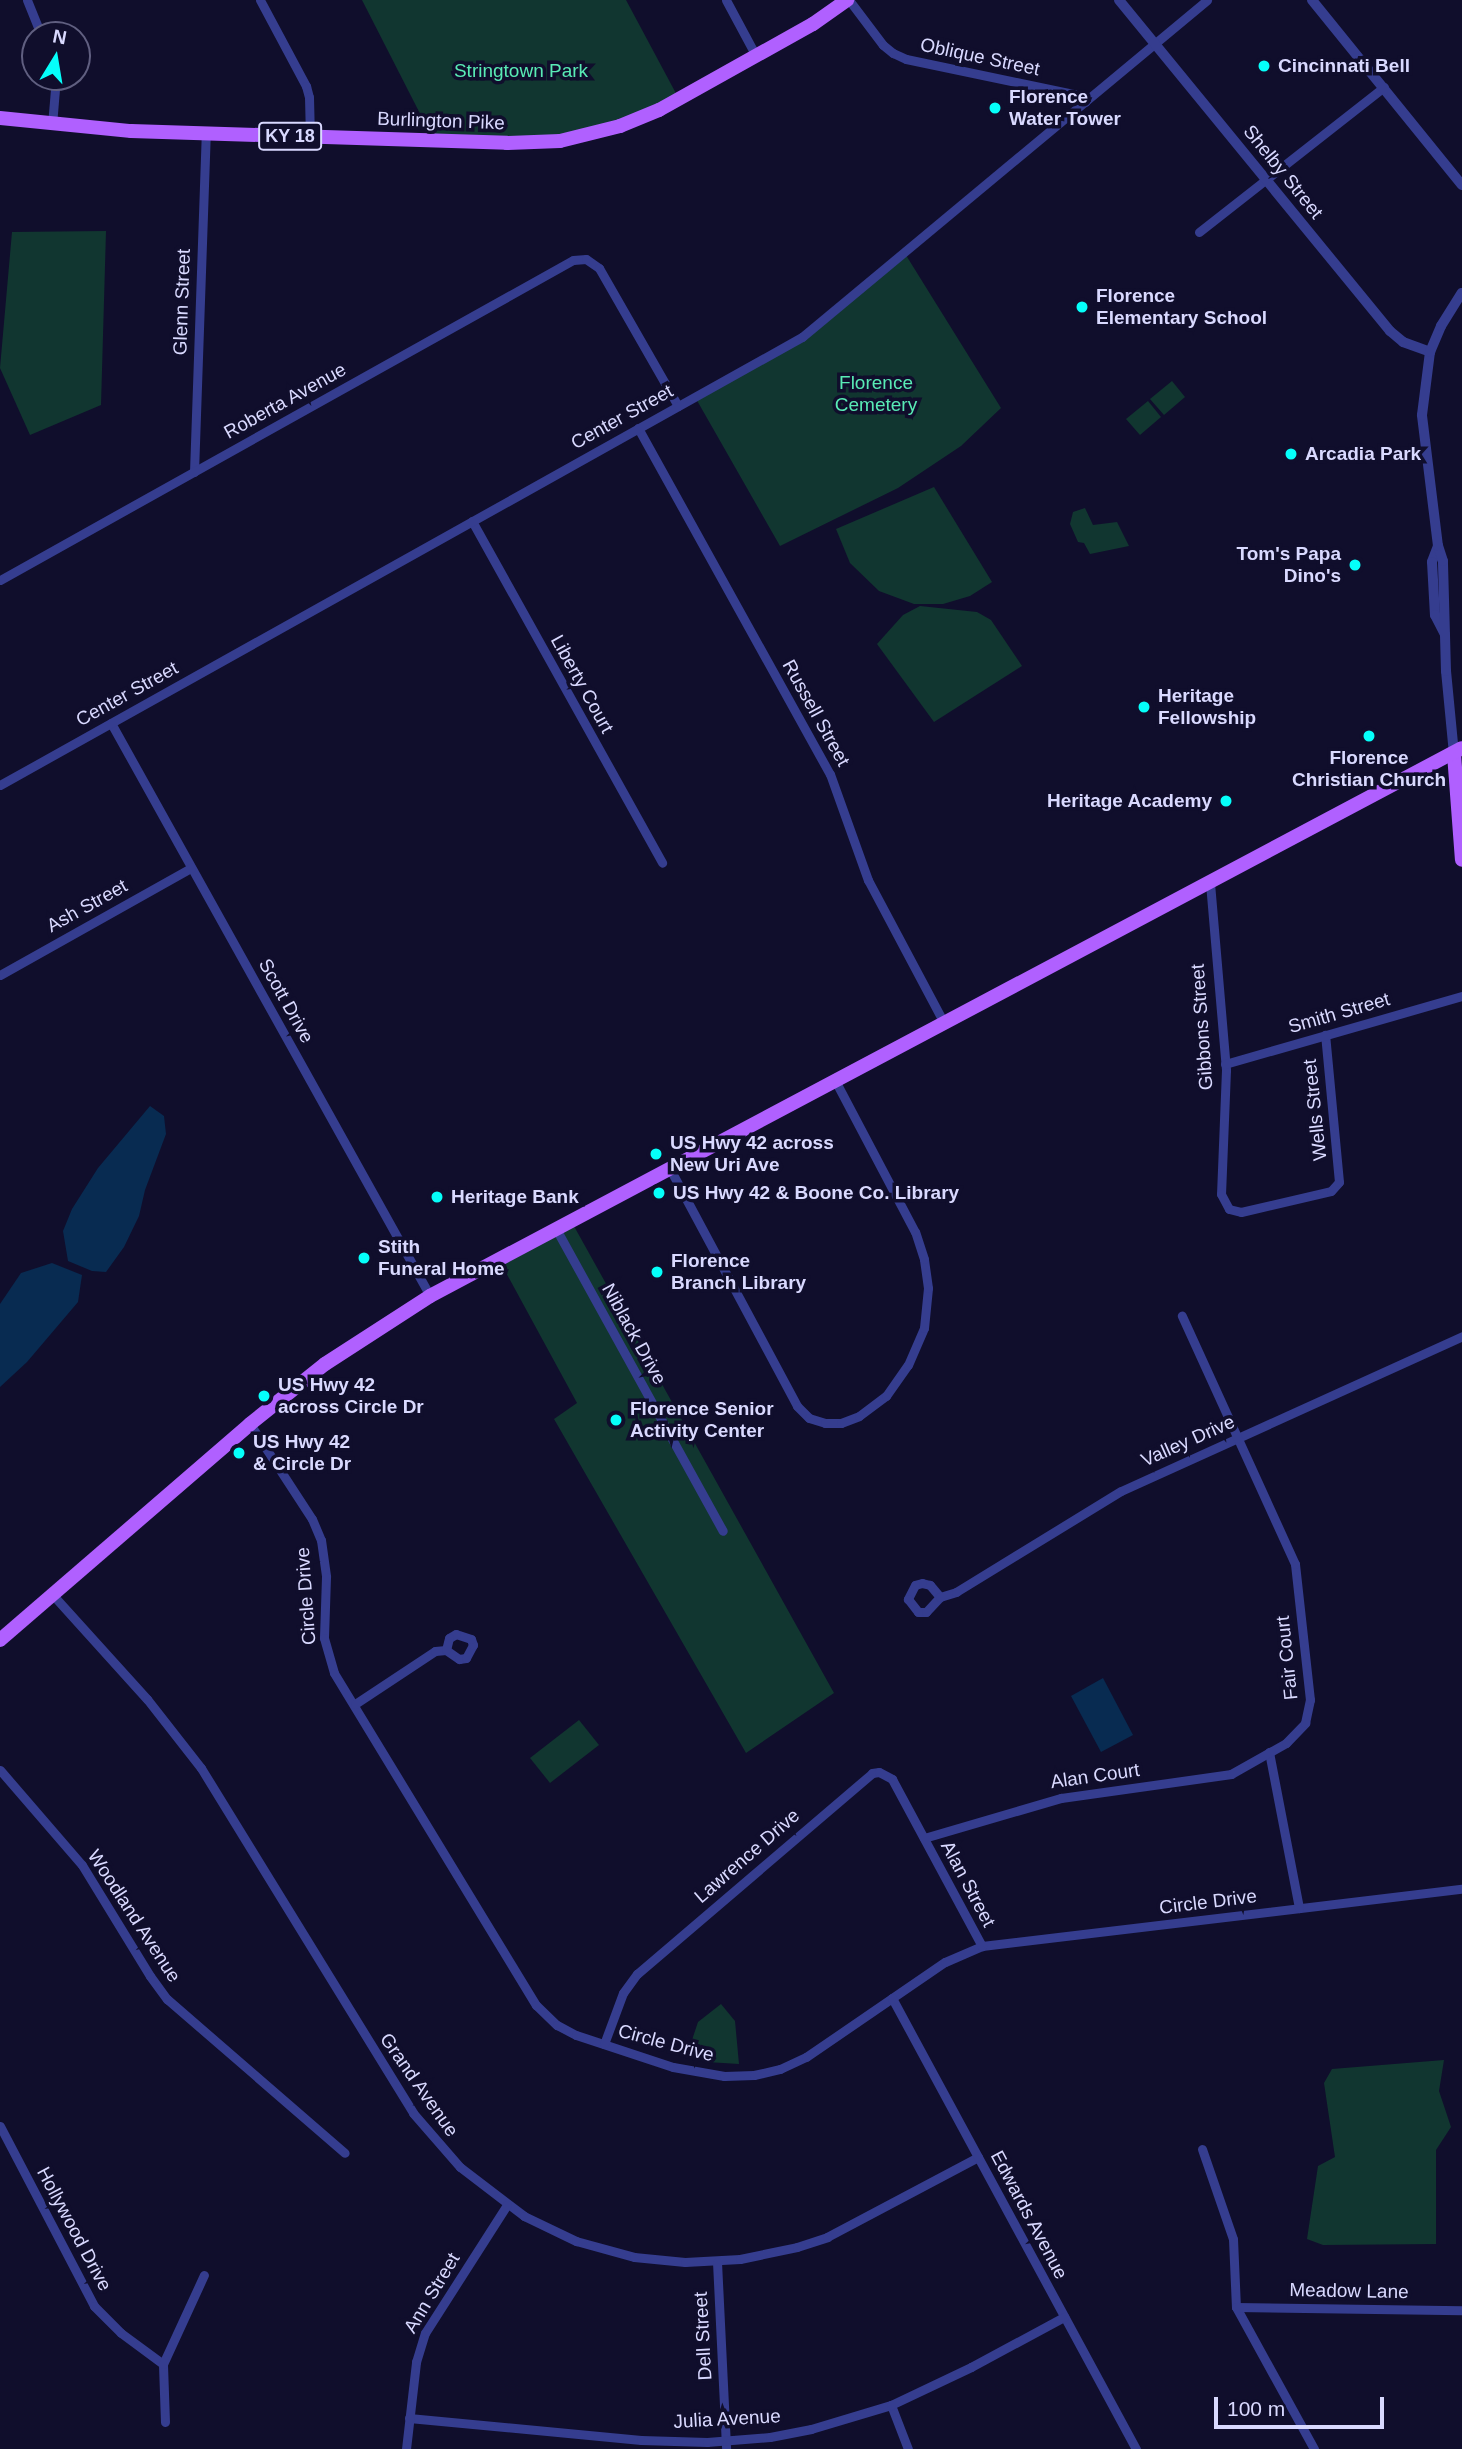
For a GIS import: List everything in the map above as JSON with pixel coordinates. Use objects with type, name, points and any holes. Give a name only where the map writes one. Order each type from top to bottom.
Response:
[{"type":"main road","name":"Burlington Pike","points":[[0,118],[52,125],[310,137],[507,143],[580,137],[620,126],[659,110],[756,56],[848,0]]},
{"type":"main road","points":[[0,1640],[250,1424],[326,1364],[430,1296],[555,1227],[1458,751],[1462,860]]},
{"type":"street","points":[[27,0],[35,21]]},
{"type":"street","points":[[260,0],[306,86],[309,97],[310,137]]},
{"type":"street","points":[[726,0],[756,56]]},
{"type":"street","name":"Oblique Street","points":[[848,0],[883,45],[899,56],[1074,94],[1086,102]]},
{"type":"street","name":"Shelby Street","points":[[1119,0],[1390,331],[1403,342],[1430,352]]},
{"type":"street","name":"Center Street","points":[[0,785],[802,337],[1207,0]]},
{"type":"street","points":[[1312,0],[1462,185]]},
{"type":"street","points":[[1199,232],[1384,87]]},
{"type":"street","points":[[52,125],[55,91]]},
{"type":"street","name":"Glenn Street","points":[[194,472],[206,133]]},
{"type":"street","name":"Roberta Avenue","points":[[0,580],[573,260],[587,260],[599,268],[678,406]]},
{"type":"street","points":[[1458,751],[1445,635],[1435,615],[1432,562],[1438,546],[1422,427],[1424,380],[1430,352],[1441,326],[1462,293]]},
{"type":"street","name":"Russell Street","points":[[638,428],[830,774],[868,880],[944,1023]]},
{"type":"street","name":"Liberty Court","points":[[472,521],[662,863]]},
{"type":"street","name":"Scott Drive","points":[[111,723],[430,1296]]},
{"type":"street","name":"Ash Street","points":[[0,975],[191,868]]},
{"type":"street","name":"Gibbons Street","points":[[1210,883],[1225,1063],[1221,1194],[1229,1209]]},
{"type":"street","name":"Smith Street","points":[[1225,1063],[1462,996]]},
{"type":"street","name":"Wells Street","points":[[1229,1209],[1241,1212],[1331,1191],[1339,1182],[1325,1035]]},
{"type":"street","points":[[670,1167],[797,1406],[809,1418],[825,1423],[841,1423],[859,1416],[886,1396],[908,1365],[924,1328],[928,1288],[924,1259],[915,1232],[835,1080]]},
{"type":"street","name":"Niblack Drive","points":[[555,1227],[723,1531]]},
{"type":"street","name":"Fair Court","points":[[1182,1316],[1295,1564],[1309,1690],[1309,1713],[1301,1730],[1286,1743],[1269,1752]]},
{"type":"street","name":"Valley Drive","points":[[940,1597],[956,1592],[1121,1490],[1462,1336]]},
{"type":"street","name":"Circle Drive","points":[[250,1424],[312,1519],[321,1541],[326,1577],[323,1622],[326,1651],[334,1673],[355,1703],[536,2005],[557,2025],[604,2044],[701,2073],[754,2075],[780,2069],[806,2057],[945,1962],[982,1946],[1462,1889]]},
{"type":"street","name":"Grand Avenue","points":[[52,1594],[147,1699],[201,1768],[413,2113],[460,2167],[507,2205],[552,2231],[609,2251],[659,2260],[717,2262],[773,2253],[827,2237],[978,2157]]},
{"type":"street","points":[[355,1703],[435,1651],[446,1650]]},
{"type":"street","points":[[1269,1752],[1299,1908]]},
{"type":"street","name":"Alan Court","points":[[924,1838],[1061,1798],[1219,1777],[1231,1774],[1269,1752]]},
{"type":"street","name":"Woodland Avenue","points":[[0,1770],[82,1865],[150,1976],[167,1998],[345,2152]]},
{"type":"street","name":"Lawrence Drive","points":[[604,2044],[623,1993],[637,1974],[867,1775],[880,1772],[892,1779],[924,1838]]},
{"type":"street","name":"Alan Street","points":[[924,1838],[982,1946]]},
{"type":"street","name":"Edwards Avenue","points":[[892,1998],[1136,2449]]},
{"type":"street","name":"Hollywood Drive","points":[[0,2126],[94,2306],[121,2333],[163,2364]]},
{"type":"street","points":[[1202,2149],[1233,2239],[1236,2307],[1314,2449]]},
{"type":"street","name":"Ann Street","points":[[406,2449],[416,2362],[425,2333],[507,2205]]},
{"type":"street","name":"Dell Street","points":[[717,2262],[726,2445]]},
{"type":"street","points":[[165,2422],[163,2364],[204,2274]]},
{"type":"street","name":"Meadow Lane","points":[[1236,2307],[1462,2310]]},
{"type":"street","name":"Julia Avenue","points":[[410,2418],[641,2440],[726,2445],[811,2430],[891,2405],[971,2367],[1064,2317]]},
{"type":"street","points":[[891,2405],[908,2449]]},
{"type":"green space","name":"Stringtown Park","points":[[362,0],[626,0],[679,99],[580,137],[434,141]]},
{"type":"green space","points":[[106,231],[101,405],[30,435],[0,368],[12,232]]},
{"type":"green space","name":"Florence Cemetery","points":[[904,252],[1001,408],[961,446],[898,488],[780,546],[695,397],[802,337]]},
{"type":"green space","points":[[1172,381],[1185,397],[1164,415],[1150,399]]},
{"type":"green space","points":[[1148,401],[1161,417],[1140,435],[1126,419]]},
{"type":"green space","points":[[934,487],[992,582],[970,596],[943,604],[914,604],[879,591],[850,563],[836,529]]},
{"type":"green space","points":[[1085,508],[1093,525],[1117,522],[1129,546],[1090,554],[1084,543],[1078,542],[1070,524],[1073,512]]},
{"type":"green space","points":[[920,606],[977,612],[991,620],[1022,666],[934,722],[877,644],[903,615]]},
{"type":"green space","points":[[570,1219],[834,1693],[746,1753],[554,1419],[577,1403],[498,1258]]},
{"type":"green space","points":[[579,1720],[599,1745],[550,1783],[530,1758]]},
{"type":"green space","points":[[721,2004],[735,2021],[739,2064],[707,2062],[687,2055],[698,2022]]},
{"type":"green space","points":[[1444,2060],[1439,2091],[1451,2127],[1436,2150],[1436,2244],[1323,2245],[1307,2239],[1318,2166],[1335,2157],[1324,2083],[1332,2069]]},
{"type":"water","points":[[150,1106],[164,1116],[166,1134],[145,1190],[139,1216],[124,1247],[106,1272],[92,1271],[68,1261],[63,1231],[72,1209],[98,1168]]},
{"type":"water","points":[[52,1263],[82,1275],[78,1302],[27,1362],[0,1387],[0,1304],[21,1273]]},
{"type":"water","points":[[1103,1678],[1133,1735],[1101,1752],[1071,1696]]},
{"type":"place","name":"Cincinnati Bell","points":[[1264,66]]},
{"type":"place","name":"Florence Water Tower","points":[[995,108]]},
{"type":"place","name":"Florence Elementary School","points":[[1082,307]]},
{"type":"place","name":"Arcadia Park","points":[[1291,454]]},
{"type":"place","name":"Tom's Papa Dino's","points":[[1355,565]]},
{"type":"place","name":"Heritage Fellowship","points":[[1144,707]]},
{"type":"place","name":"Florence Christian Church","points":[[1369,736]]},
{"type":"place","name":"Heritage Academy","points":[[1226,801]]},
{"type":"place","name":"US Hwy 42 across New Uri Ave","points":[[656,1154]]},
{"type":"place","name":"US Hwy 42 & Boone Co. Library","points":[[659,1193]]},
{"type":"place","name":"Heritage Bank","points":[[437,1197]]},
{"type":"place","name":"Stith Funeral Home","points":[[364,1258]]},
{"type":"place","name":"Florence Branch Library","points":[[657,1272]]},
{"type":"place","name":"US Hwy 42 across Circle Dr","points":[[264,1396]]},
{"type":"place","name":"Florence Senior Activity Center","points":[[616,1420]]},
{"type":"place","name":"US Hwy 42 & Circle Dr","points":[[239,1453]]}]
